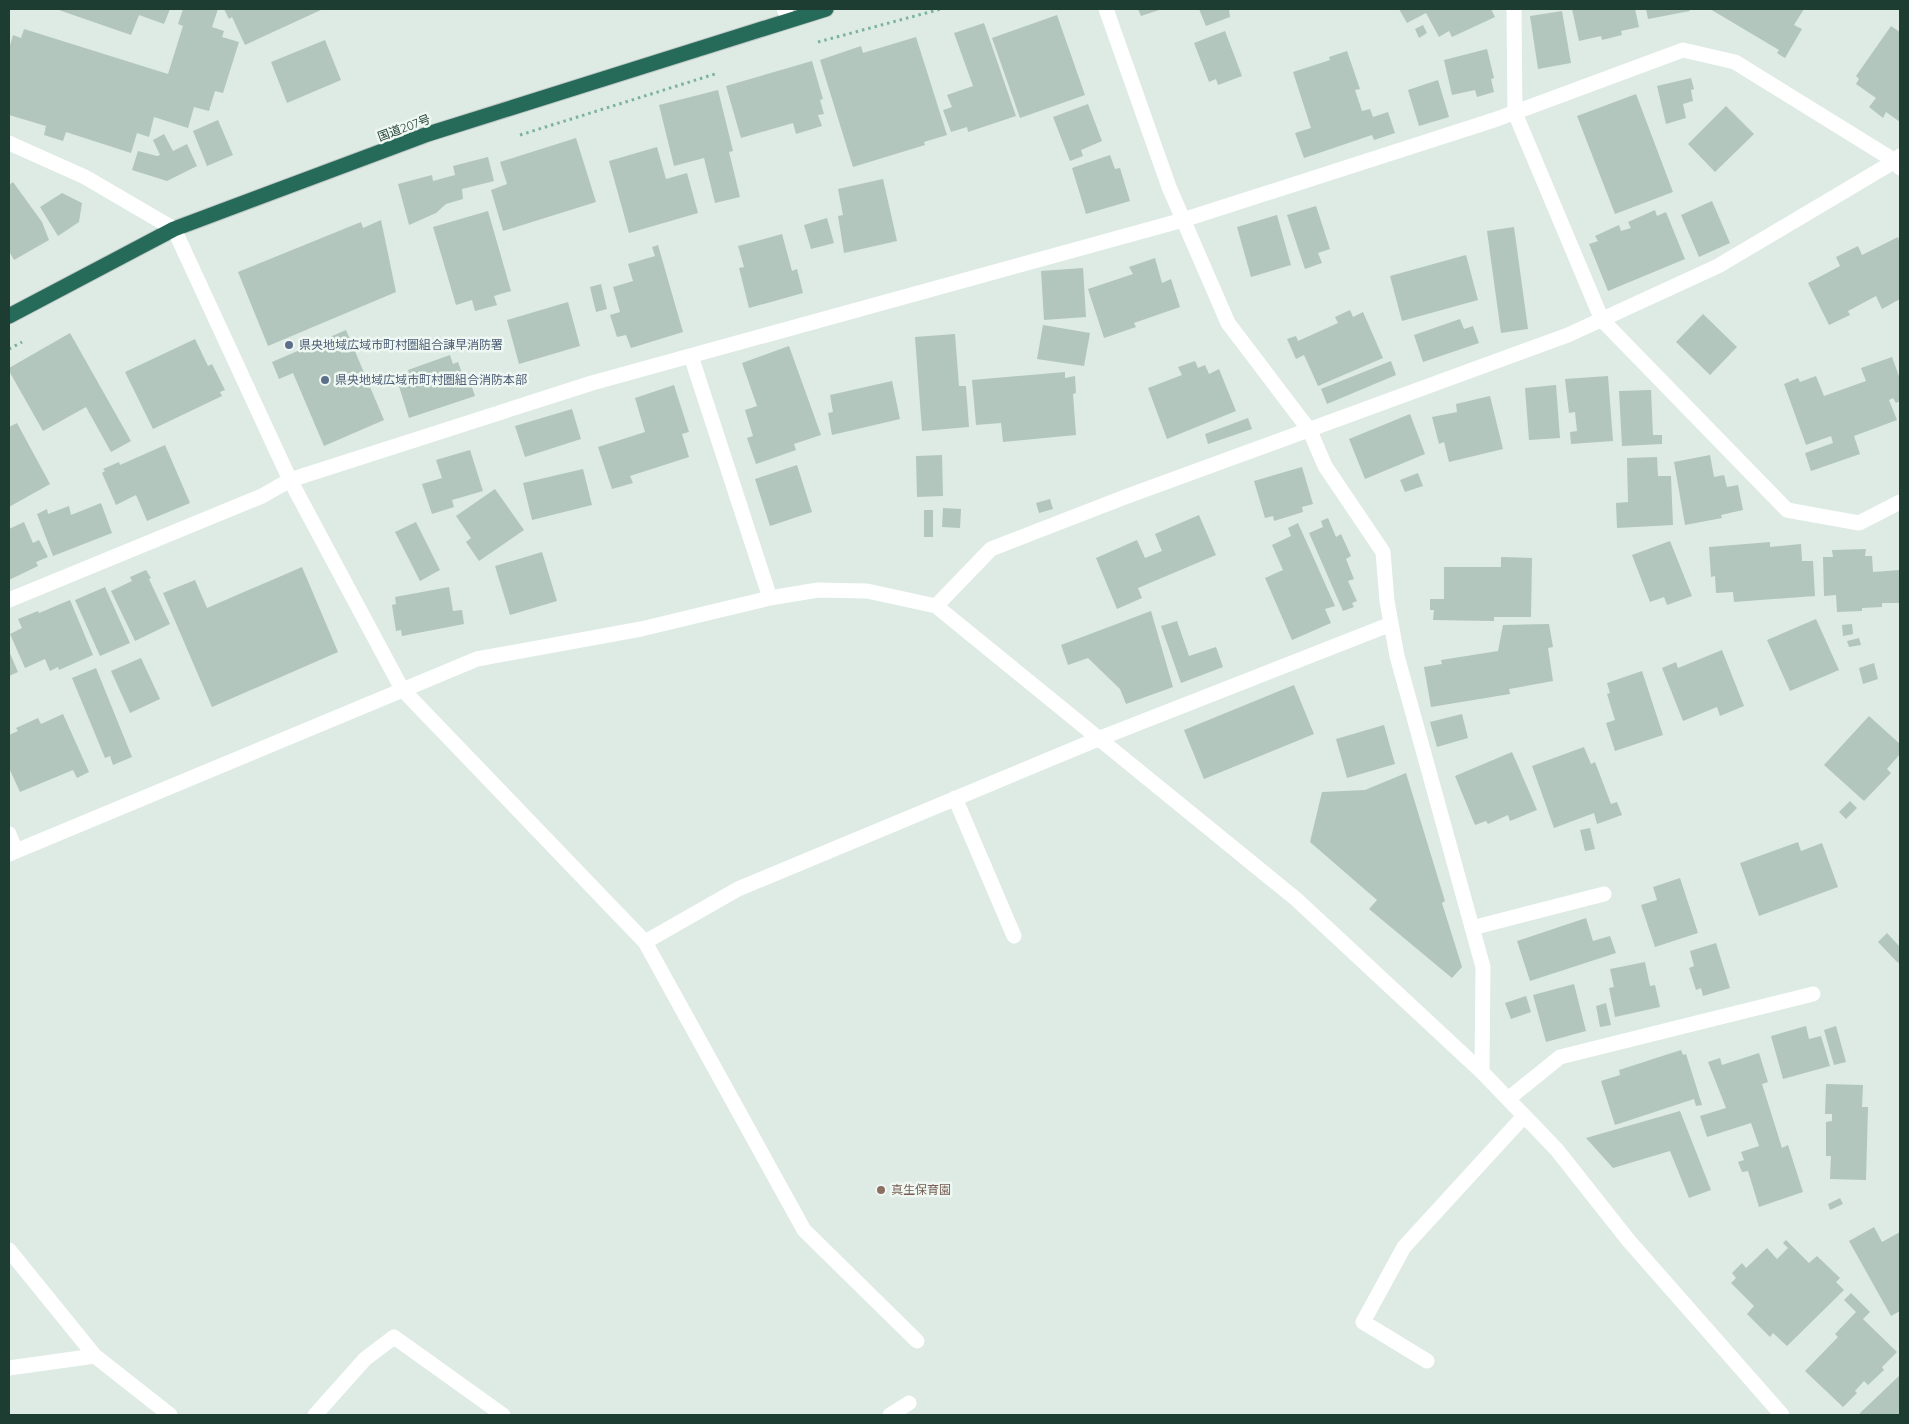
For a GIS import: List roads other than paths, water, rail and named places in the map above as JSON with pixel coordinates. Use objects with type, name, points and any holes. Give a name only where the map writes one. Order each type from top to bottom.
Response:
[{"type":"highway","name":"国道207号","points":[[9,316],[174,229],[428,134],[786,14],[826,9]]},
{"type":"street","points":[[1106,9],[1169,187],[1228,323],[1310,431],[1325,466],[1383,552],[1391,624],[1397,656],[1483,967],[1482,1072]]},
{"type":"street","points":[[1514,9],[1515,113],[1602,320],[1787,510],[1859,524],[1900,502]]},
{"type":"street","points":[[9,600],[262,496],[290,480],[592,383],[1183,220],[1515,113],[1684,50],[1735,62],[1898,161],[1718,266],[1568,335],[991,549],[936,606]]},
{"type":"street","points":[[9,142],[85,177],[174,229],[290,480],[402,689],[645,942],[804,1230],[916,1342]]},
{"type":"street","points":[[691,356],[770,598]]},
{"type":"street","points":[[9,834],[12,852],[477,659],[640,629],[770,598],[818,590],[867,591],[936,606],[1296,899],[1482,1072],[1557,1150],[1629,1241],[1782,1415]]},
{"type":"street","points":[[645,942],[738,889],[1098,738],[1391,624]]},
{"type":"street","points":[[954,798],[1014,936]]},
{"type":"street","points":[[1472,928],[1604,894]]},
{"type":"street","points":[[1508,1099],[1560,1057],[1813,994]]},
{"type":"street","points":[[1427,1361],[1363,1322],[1404,1247],[1524,1116]]},
{"type":"street","points":[[9,1250],[95,1356],[170,1415]]},
{"type":"street","points":[[315,1415],[365,1359],[394,1337],[503,1415]]},
{"type":"street","points":[[9,1368],[95,1356]]},
{"type":"street","points":[[890,1415],[908,1403]]},
{"type":"place","name":"県央地域広域市町村圏組合諌早消防署","points":[[289,345]]},
{"type":"place","name":"県央地域広域市町村圏組合消防本部","points":[[325,380]]},
{"type":"place","name":"真生保育園","points":[[881,1190]]}]
